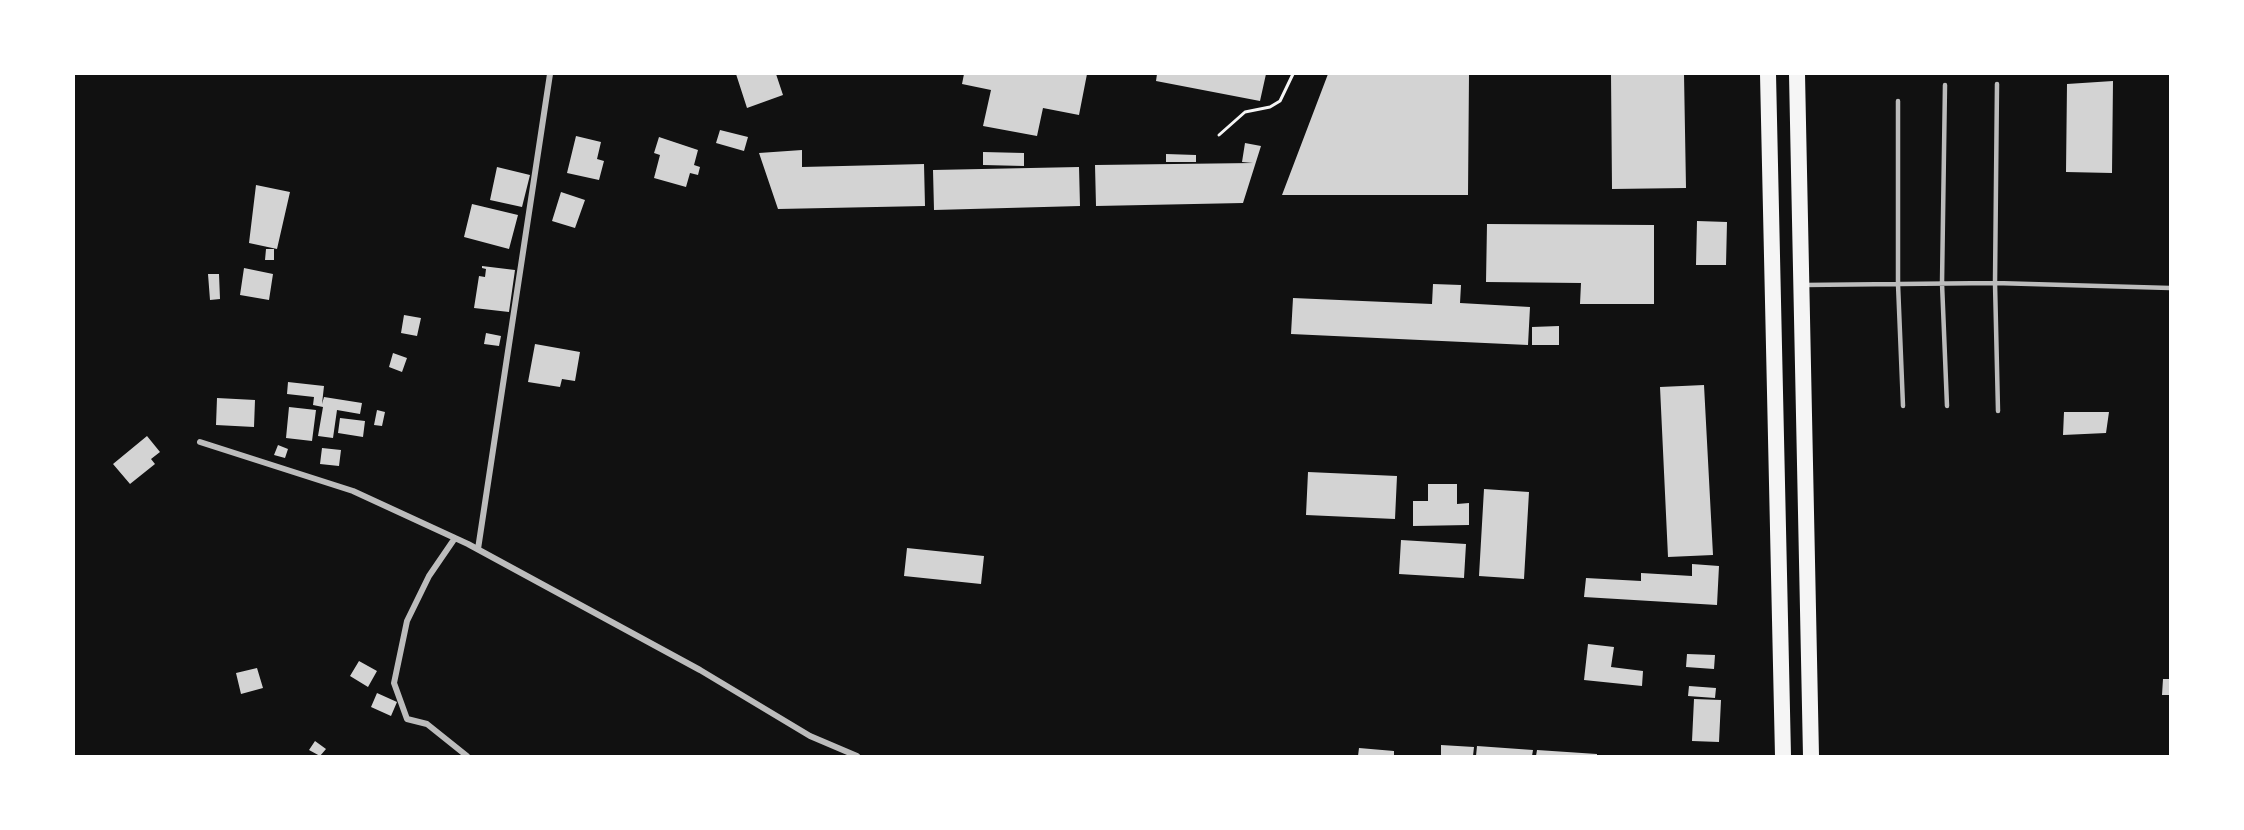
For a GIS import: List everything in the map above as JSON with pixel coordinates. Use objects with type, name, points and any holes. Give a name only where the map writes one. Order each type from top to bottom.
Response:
[{"type":"highway","points":[[1768,74],[1783,756]]},
{"type":"highway","points":[[1797,74],[1811,756]]},
{"type":"street","points":[[478,549],[550,74]]},
{"type":"street","points":[[200,442],[353,491],[478,549],[700,670],[810,736],[856,756]]},
{"type":"street","points":[[455,538],[429,576],[408,621],[394,683],[407,719],[427,724],[467,756]]},
{"type":"lane","points":[[1997,84],[1995,282],[1998,411]]},
{"type":"lane","points":[[1945,85],[1942,283],[1947,406]]},
{"type":"lane","points":[[1899,101],[1898,284],[1903,406]]},
{"type":"lane","points":[[1801,285],[1995,282],[2170,288]]},
{"type":"path","points":[[1219,135],[1245,112],[1280,101],[1293,74]]},
{"type":"building","points":[[736,74],[776,74],[783,95],[747,108]]},
{"type":"building","points":[[964,74],[1087,74],[1079,115],[1043,108],[1037,136],[983,126],[991,90],[962,84]]},
{"type":"building","points":[[1157,74],[1266,74],[1260,101],[1156,81]]},
{"type":"building","points":[[1328,74],[1469,74],[1468,195],[1282,195]]},
{"type":"building","points":[[1611,74],[1684,74],[1686,188],[1612,189]]},
{"type":"building","points":[[2113,81],[2112,173],[2066,172],[2067,84]]},
{"type":"building","points":[[720,130],[748,137],[744,151],[716,143]]},
{"type":"building","points":[[576,136],[601,142],[597,159],[604,161],[599,180],[567,173]]},
{"type":"building","points":[[659,137],[698,150],[694,165],[700,167],[698,175],[690,173],[686,187],[654,178],[660,155],[654,153]]},
{"type":"building","points":[[1245,143],[1261,146],[1243,203],[1096,206],[1095,165],[1253,163],[1242,162]]},
{"type":"building","points":[[802,150],[802,167],[924,164],[925,206],[778,209],[759,153]]},
{"type":"building","points":[[983,152],[1024,153],[1024,166],[983,165]]},
{"type":"building","points":[[1166,154],[1196,155],[1196,162],[1166,162]]},
{"type":"building","points":[[497,167],[530,175],[522,207],[490,200]]},
{"type":"building","points":[[1079,167],[1080,206],[934,210],[933,170]]},
{"type":"building","points":[[256,185],[290,192],[277,249],[249,243]]},
{"type":"building","points":[[561,192],[585,200],[575,228],[552,221]]},
{"type":"building","points":[[472,204],[518,215],[509,249],[464,237]]},
{"type":"building","points":[[1697,221],[1727,222],[1726,265],[1696,265]]},
{"type":"building","points":[[1487,224],[1654,225],[1654,304],[1580,304],[1581,283],[1486,282]]},
{"type":"building","points":[[266,249],[274,249],[274,260],[265,260]]},
{"type":"building","points":[[482,266],[515,270],[509,312],[474,308],[479,276],[485,277],[486,269]]},
{"type":"building","points":[[244,268],[273,274],[269,300],[240,295]]},
{"type":"building","points":[[208,274],[219,274],[220,299],[210,300]]},
{"type":"building","points":[[1433,284],[1461,285],[1460,303],[1530,307],[1528,345],[1291,334],[1293,298],[1432,304]]},
{"type":"building","points":[[404,315],[421,318],[417,336],[401,333]]},
{"type":"building","points":[[1559,326],[1559,345],[1532,345],[1532,327]]},
{"type":"building","points":[[486,333],[501,336],[499,346],[484,344]]},
{"type":"building","points":[[535,344],[580,352],[575,381],[562,379],[560,387],[528,382]]},
{"type":"building","points":[[393,353],[407,358],[402,372],[389,367]]},
{"type":"building","points":[[288,382],[324,386],[322,404],[324,397],[362,403],[360,414],[337,410],[333,438],[318,436],[323,407],[313,405],[314,397],[287,394]]},
{"type":"building","points":[[1704,385],[1713,555],[1668,557],[1660,387]]},
{"type":"building","points":[[217,398],[255,400],[254,427],[216,425]]},
{"type":"building","points":[[289,407],[316,410],[312,441],[286,438]]},
{"type":"building","points":[[377,410],[385,412],[382,426],[374,425]]},
{"type":"building","points":[[2064,412],[2109,412],[2106,433],[2063,435]]},
{"type":"building","points":[[340,418],[365,421],[363,437],[338,433]]},
{"type":"building","points":[[147,436],[160,452],[151,459],[155,464],[130,484],[113,464]]},
{"type":"building","points":[[278,445],[288,449],[285,458],[274,455]]},
{"type":"building","points":[[322,448],[341,450],[339,466],[320,464]]},
{"type":"building","points":[[1308,472],[1397,476],[1395,519],[1306,515]]},
{"type":"building","points":[[1428,484],[1457,484],[1457,504],[1469,503],[1469,525],[1413,526],[1413,501],[1428,501]]},
{"type":"building","points":[[1484,489],[1529,492],[1524,579],[1479,576]]},
{"type":"building","points":[[1401,540],[1466,544],[1464,578],[1399,574]]},
{"type":"building","points":[[907,548],[984,556],[981,584],[904,576]]},
{"type":"building","points":[[1692,564],[1719,566],[1717,605],[1584,597],[1586,578],[1641,581],[1641,573],[1692,576]]},
{"type":"building","points":[[1588,644],[1614,647],[1611,667],[1643,671],[1642,686],[1584,680]]},
{"type":"building","points":[[1687,654],[1715,655],[1714,669],[1686,667]]},
{"type":"building","points":[[359,661],[377,671],[368,687],[350,676]]},
{"type":"building","points":[[257,668],[263,688],[241,694],[236,673]]},
{"type":"building","points":[[2163,679],[2170,679],[2170,695],[2162,695]]},
{"type":"building","points":[[1689,686],[1716,688],[1715,698],[1688,696]]},
{"type":"building","points":[[377,693],[397,702],[391,716],[371,707]]},
{"type":"building","points":[[1694,699],[1721,700],[1719,742],[1692,741]]},
{"type":"building","points":[[315,741],[326,749],[320,756],[309,750]]},
{"type":"building","points":[[1441,745],[1474,747],[1473,756],[1441,756]]},
{"type":"building","points":[[1477,746],[1533,750],[1532,756],[1476,756]]},
{"type":"building","points":[[1359,748],[1394,751],[1394,756],[1358,756]]},
{"type":"building","points":[[1537,750],[1597,754],[1597,756],[1536,756]]}]
